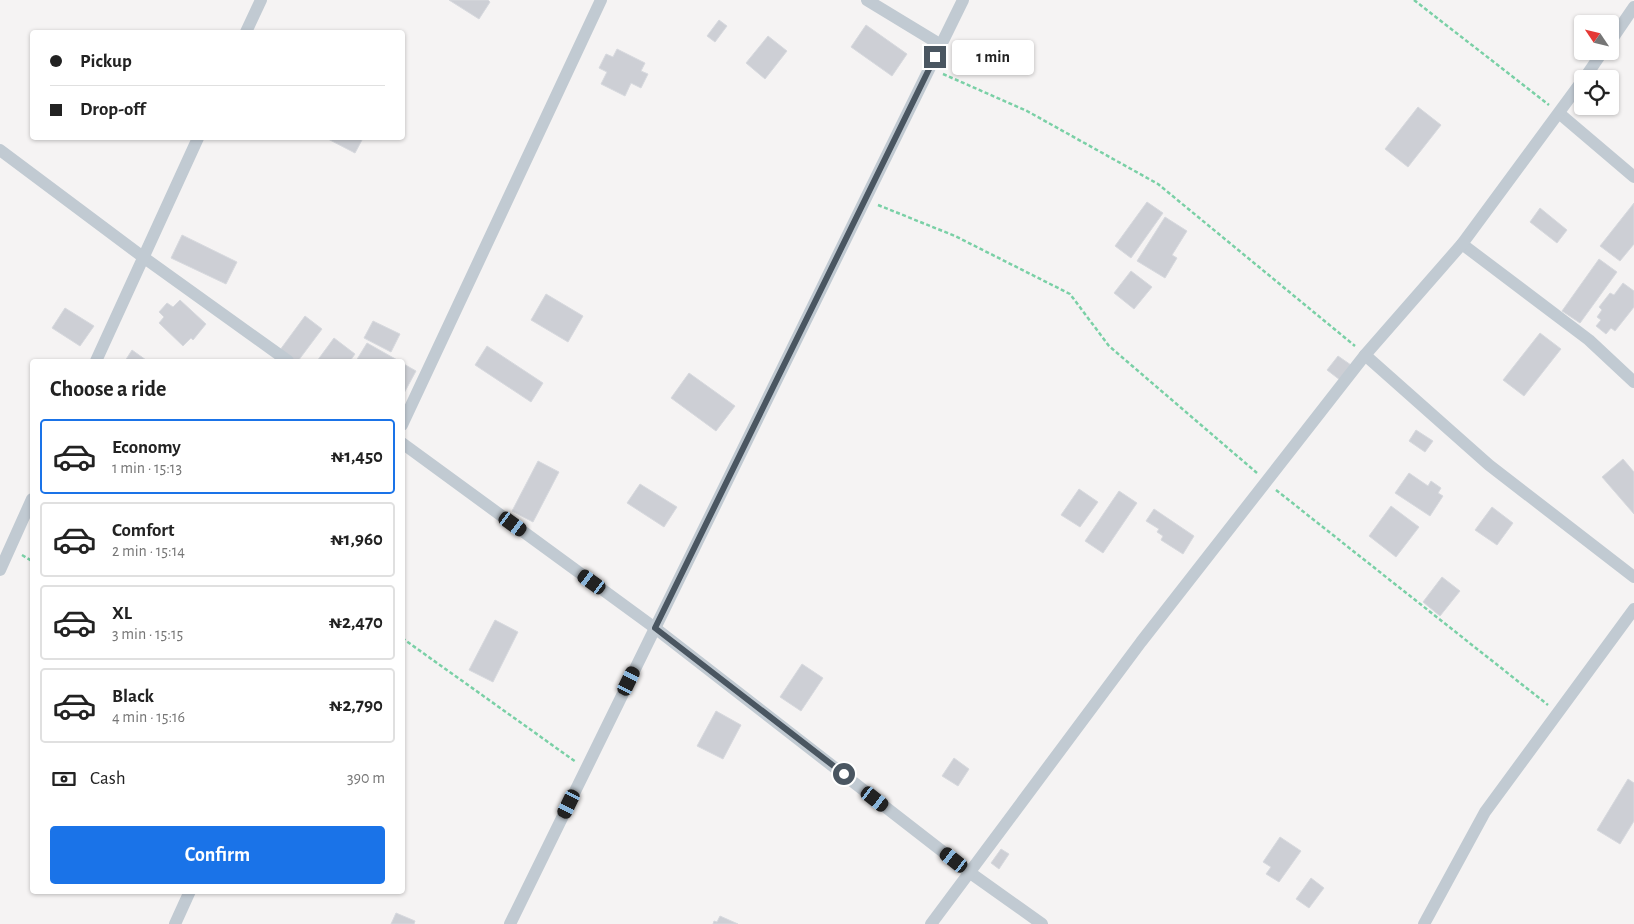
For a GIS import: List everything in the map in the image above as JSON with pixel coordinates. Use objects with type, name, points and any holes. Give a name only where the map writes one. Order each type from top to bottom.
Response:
[{"type":"street","points":[[247,30],[261,0]]},
{"type":"street","points":[[405,420],[601,0]]},
{"type":"street","points":[[867,0],[941,46]]},
{"type":"street","points":[[510,924],[963,0]]},
{"type":"street","points":[[1619,29],[1634,7]]},
{"type":"street","points":[[931,924],[1141,642],[1365,355],[1462,244],[1574,93]]},
{"type":"street","points":[[1560,114],[1634,177]]},
{"type":"street","points":[[97,359],[197,140]]},
{"type":"street","points":[[0,150],[143,257],[285,359]]},
{"type":"street","points":[[1462,244],[1589,340],[1634,382]]},
{"type":"street","points":[[1365,355],[1489,466],[1634,577]]},
{"type":"street","points":[[405,445],[655,628],[969,872],[1042,924]]},
{"type":"street","points":[[0,570],[30,503]]},
{"type":"street","points":[[1424,924],[1486,812],[1634,609]]},
{"type":"street","points":[[175,924],[189,894]]},
{"type":"path","points":[[1414,0],[1560,114]]},
{"type":"path","points":[[930,68],[1027,111],[1158,184],[1365,355]]},
{"type":"path","points":[[865,200],[955,236],[1070,294],[1109,346],[1266,482],[1558,713]]},
{"type":"path","points":[[405,640],[586,769]]},
{"type":"building","points":[[449,0],[488,0],[490,2],[479,19]]},
{"type":"building","points":[[719,20],[727,26],[715,42],[707,36]]},
{"type":"building","points":[[866,25],[907,54],[892,76],[851,47]]},
{"type":"building","points":[[768,36],[787,51],[765,79],[746,63]]},
{"type":"building","points":[[617,49],[645,63],[641,71],[648,74],[641,88],[631,83],[625,96],[601,84],[607,72],[599,68],[606,54],[613,57]]},
{"type":"building","points":[[1418,107],[1441,125],[1408,167],[1385,149]]},
{"type":"building","points":[[330,140],[362,140],[355,153]]},
{"type":"building","points":[[1147,202],[1163,213],[1131,258],[1115,246]]},
{"type":"building","points":[[1634,203],[1634,244],[1620,261],[1600,246]]},
{"type":"building","points":[[1540,208],[1567,230],[1557,243],[1530,222]]},
{"type":"building","points":[[1165,217],[1187,231],[1172,255],[1177,258],[1165,278],[1137,261]]},
{"type":"building","points":[[182,235],[237,262],[226,284],[171,258]]},
{"type":"building","points":[[1599,259],[1617,272],[1580,323],[1562,311]]},
{"type":"building","points":[[1131,271],[1152,287],[1134,309],[1114,293]]},
{"type":"building","points":[[1623,283],[1634,291],[1634,307],[1615,331],[1611,328],[1606,334],[1596,326],[1601,320],[1597,317],[1602,310],[1599,307],[1610,293],[1614,295]]},
{"type":"building","points":[[546,294],[583,316],[568,342],[531,320]]},
{"type":"building","points":[[180,300],[206,324],[193,340],[191,338],[183,346],[159,323],[164,317],[159,312],[167,303],[173,307]]},
{"type":"building","points":[[65,308],[94,326],[80,346],[52,328]]},
{"type":"building","points":[[305,316],[322,329],[300,359],[292,359],[280,350]]},
{"type":"building","points":[[373,321],[400,334],[391,352],[364,338]]},
{"type":"building","points":[[1540,333],[1561,349],[1524,396],[1503,380]]},
{"type":"building","points":[[334,338],[355,354],[351,359],[318,359]]},
{"type":"building","points":[[367,343],[395,359],[357,359]]},
{"type":"building","points":[[487,346],[543,383],[531,402],[475,365]]},
{"type":"building","points":[[132,350],[145,359],[126,359]]},
{"type":"building","points":[[1338,356],[1351,365],[1340,380],[1327,370]]},
{"type":"building","points":[[405,365],[416,371],[405,391]]},
{"type":"building","points":[[689,373],[735,406],[716,431],[671,398]]},
{"type":"building","points":[[1416,430],[1433,441],[1425,452],[1409,441]]},
{"type":"building","points":[[1623,459],[1634,472],[1634,514],[1602,477]]},
{"type":"building","points":[[538,461],[559,472],[533,522],[512,511]]},
{"type":"building","points":[[1409,473],[1428,486],[1431,481],[1441,488],[1438,493],[1443,496],[1430,516],[1395,493]]},
{"type":"building","points":[[640,484],[677,507],[664,527],[627,503]]},
{"type":"building","points":[[1079,489],[1098,502],[1080,527],[1061,515]]},
{"type":"building","points":[[1119,491],[1137,503],[1103,553],[1085,541]]},
{"type":"building","points":[[1391,506],[1419,527],[1396,557],[1369,536]]},
{"type":"building","points":[[1492,507],[1513,523],[1497,545],[1475,530]]},
{"type":"building","points":[[1154,509],[1194,536],[1183,554],[1161,540],[1163,536],[1157,532],[1159,529],[1146,521]]},
{"type":"building","points":[[1442,577],[1460,591],[1440,616],[1423,602]]},
{"type":"building","points":[[495,620],[518,632],[493,682],[469,670]]},
{"type":"building","points":[[802,664],[823,678],[801,711],[780,697]]},
{"type":"building","points":[[716,711],[741,725],[723,759],[697,746]]},
{"type":"building","points":[[954,758],[969,769],[958,786],[942,776]]},
{"type":"building","points":[[1628,779],[1634,783],[1634,821],[1620,844],[1597,830]]},
{"type":"building","points":[[1280,837],[1301,851],[1279,882],[1266,874],[1271,867],[1263,862]]},
{"type":"building","points":[[1001,849],[1009,854],[999,869],[991,863]]},
{"type":"building","points":[[1311,878],[1324,888],[1309,908],[1296,899]]},
{"type":"building","points":[[396,913],[415,921],[414,924],[391,924]]},
{"type":"building","points":[[720,916],[738,924],[713,924],[714,921],[717,922]]},
{"type":"route","points":[[844,774],[655,628],[935,57]]}]
